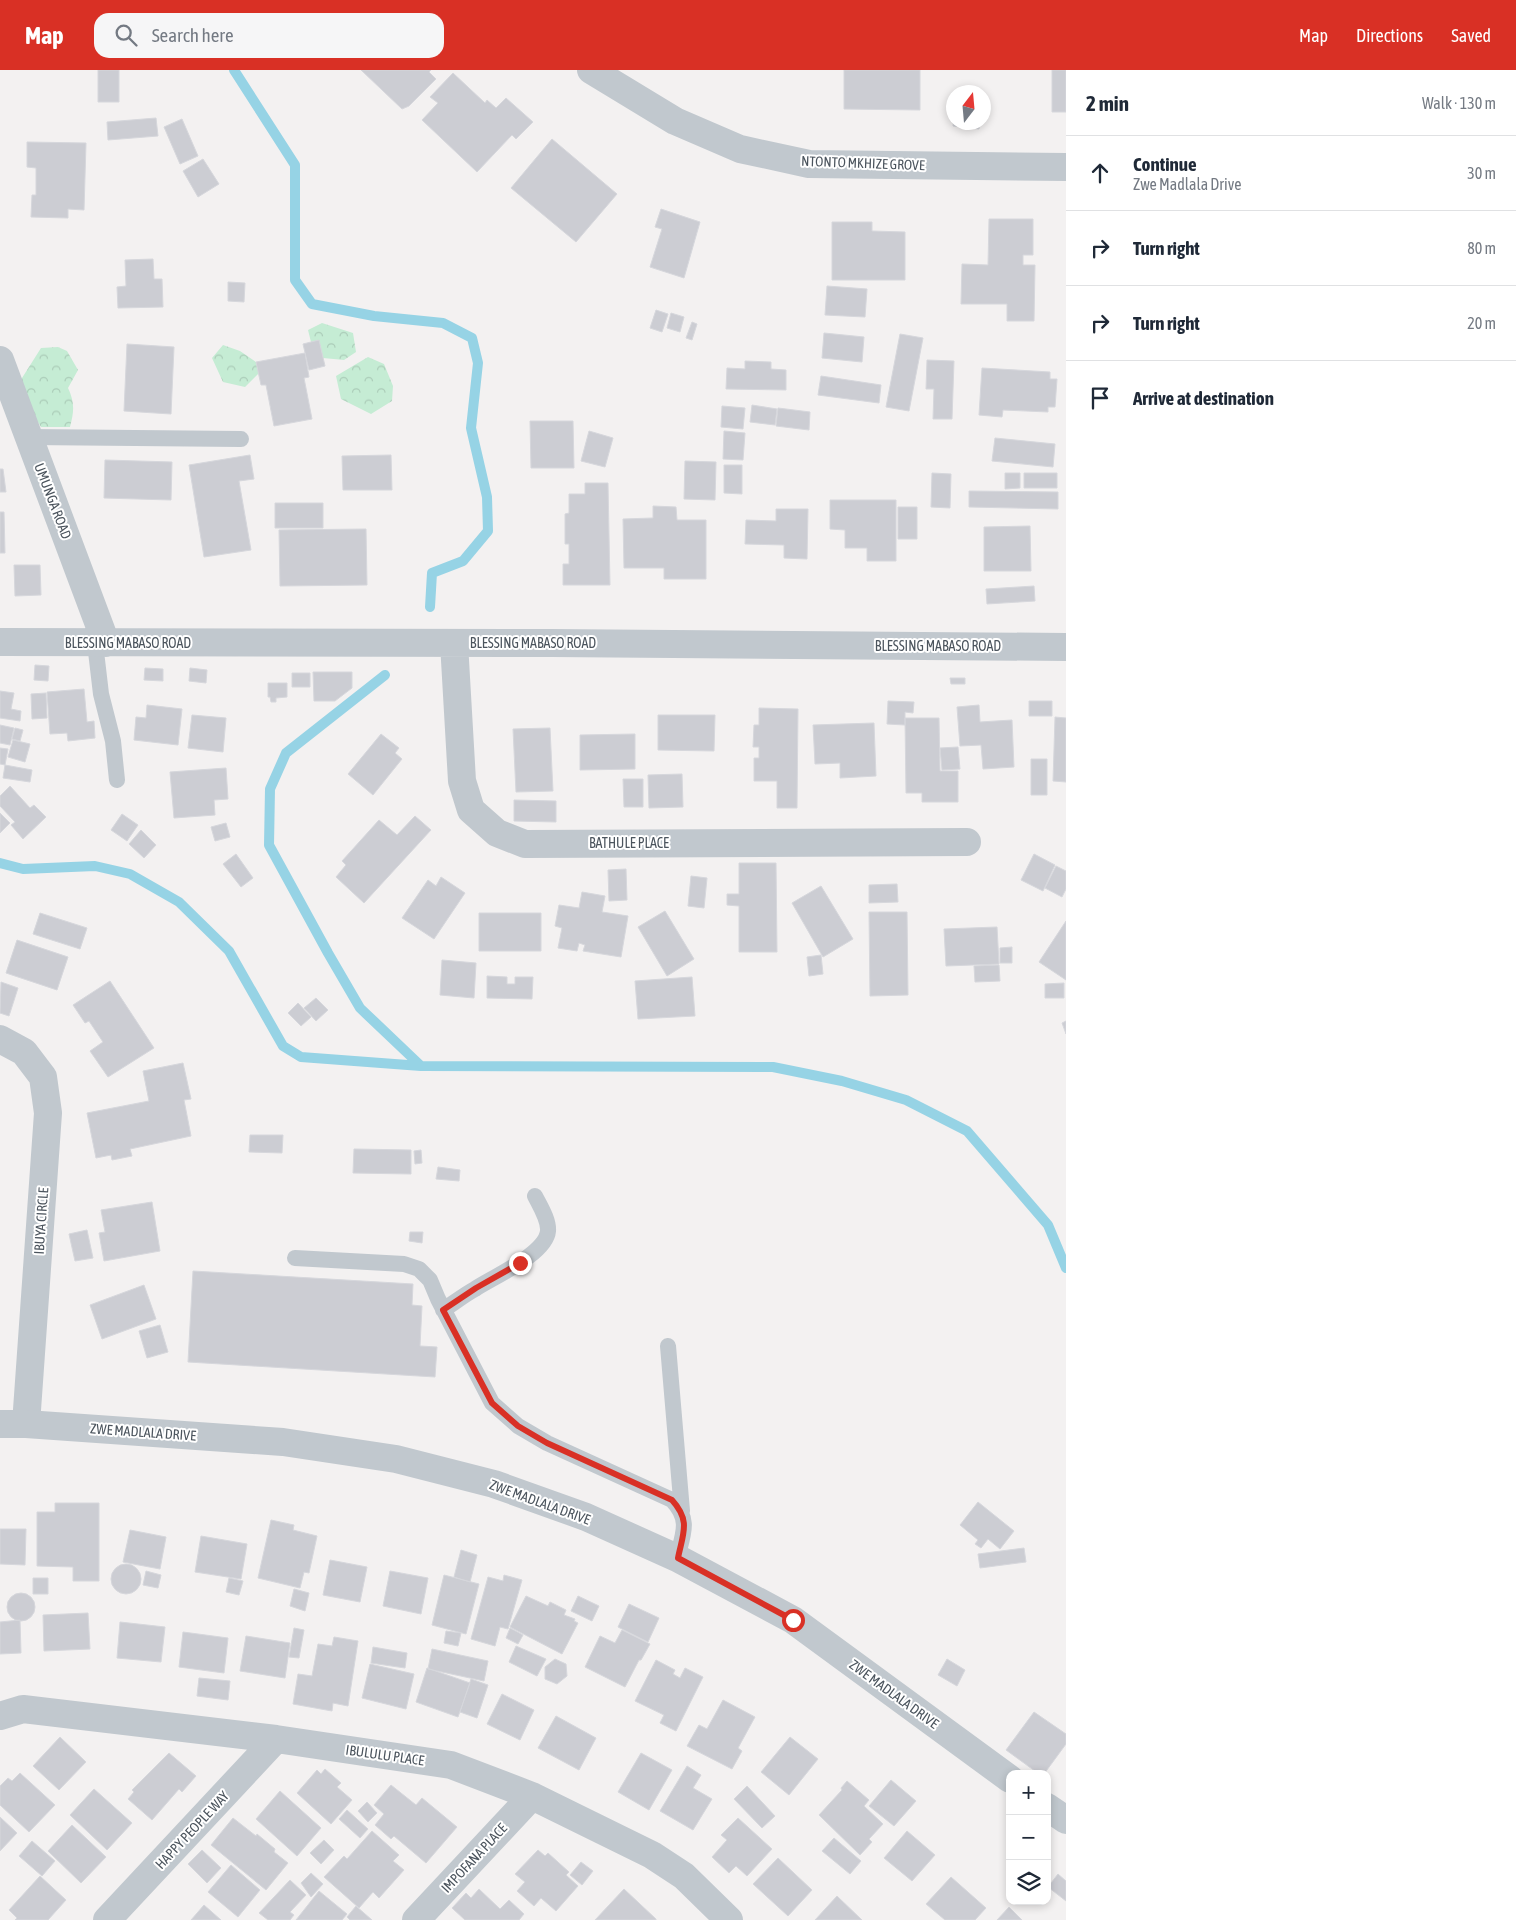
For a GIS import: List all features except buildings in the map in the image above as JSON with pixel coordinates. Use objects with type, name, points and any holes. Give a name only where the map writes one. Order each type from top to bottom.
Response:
[{"type":"street","name":"NTONTO MKHIZE GROVE","points":[[591,70],[675,121],[740,149],[810,164],[1066,168]]},
{"type":"street","name":"UMUNGA ROAD","points":[[0,360],[101,643]]},
{"type":"street","name":"BLESSING MABASO ROAD","points":[[0,642],[1066,647]]},
{"type":"street","name":"BATHULE PLACE","points":[[454,643],[462,781],[471,810],[497,833],[525,844],[967,842]]},
{"type":"street","name":"IBUYA CIRCLE","points":[[0,1039],[24,1052],[43,1077],[48,1113],[13,1424]]},
{"type":"street","name":"ZWE MADLALA DRIVE","points":[[13,1424],[283,1442],[396,1459],[494,1484],[586,1517],[678,1558],[793,1620],[1006,1776]]},
{"type":"street","name":"IBULULU PLACE","points":[[0,1716],[23,1710],[276,1739],[451,1765],[532,1796],[652,1855],[684,1876],[725,1919]]},
{"type":"street","name":"HAPPY PEOPLE WAY","points":[[107,1920],[276,1739]]},
{"type":"street","name":"IMPOFANA PLACE","points":[[416,1920],[532,1796]]},
{"type":"street","points":[[1051,1810],[1066,1820]]},
{"type":"lane","points":[[29,437],[241,439]]},
{"type":"lane","points":[[101,643],[101,694],[113,742],[117,780]]},
{"type":"lane","points":[[443,1310],[476,1288],[520,1263],[546,1240],[549,1230],[546,1218],[535,1196]]},
{"type":"lane","points":[[295,1258],[404,1264],[419,1269],[430,1280],[443,1310],[492,1403],[518,1426],[547,1443],[672,1500],[682,1511]]},
{"type":"lane","points":[[668,1346],[684,1526],[678,1558]]},
{"type":"green space","points":[[322,323],[353,333],[356,352],[344,360],[323,358],[319,341],[311,342],[308,330]]},
{"type":"green space","points":[[223,345],[240,351],[256,362],[259,373],[245,387],[223,382],[212,358]]},
{"type":"green space","points":[[58,347],[67,351],[78,370],[68,388],[73,403],[70,427],[41,427],[18,390],[22,378],[41,348]]},
{"type":"green space","points":[[368,357],[384,364],[393,386],[392,401],[371,414],[341,399],[336,376]]},
{"type":"waterway","points":[[234,70],[295,165],[295,280],[312,304],[374,316],[443,323],[472,338],[478,363],[471,428],[487,497],[488,531],[463,561],[432,573],[430,607]]},
{"type":"waterway","points":[[385,675],[286,753],[270,789],[269,845],[360,1008],[421,1066]]},
{"type":"waterway","points":[[0,863],[23,869],[95,866],[130,874],[179,902],[229,951],[283,1046],[301,1057],[421,1066],[773,1067],[842,1081],[906,1100],[967,1131],[1048,1225],[1066,1268]]},
{"type":"route","points":[[520,1263],[476,1288],[443,1310],[492,1403],[518,1426],[547,1443],[672,1500],[682,1511],[684,1526],[678,1558],[793,1620]]}]
